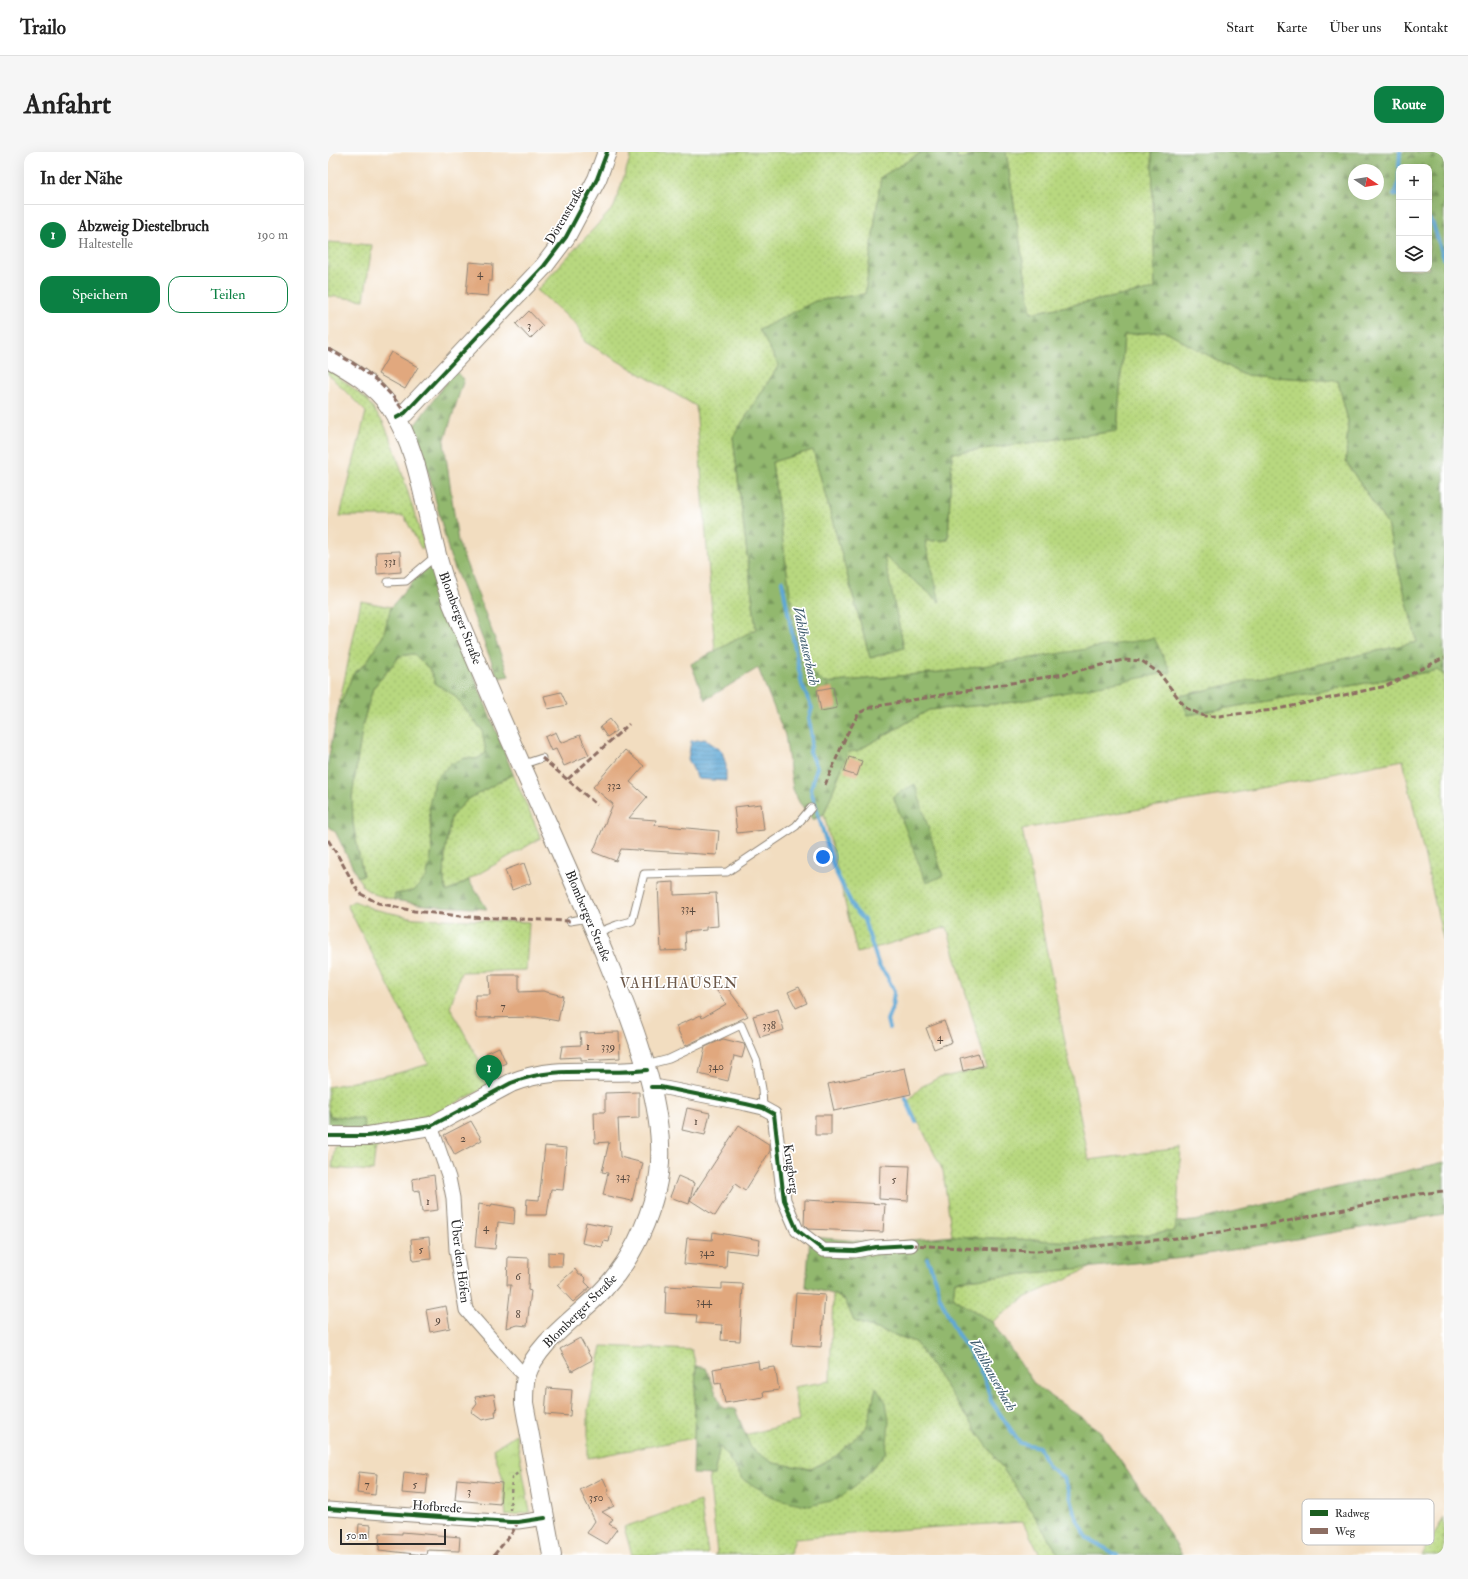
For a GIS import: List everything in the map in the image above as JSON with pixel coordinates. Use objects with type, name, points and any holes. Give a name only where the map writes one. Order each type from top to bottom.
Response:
[{"type":"main road","name":"Dörenstraße","points":[[396,418],[405,413],[544,266],[566,237],[597,178],[607,152]]},
{"type":"main road","name":"Blomberger Straße","points":[[328,358],[366,382],[385,401],[404,432],[419,475],[437,555],[452,604],[522,767],[593,926],[624,1004],[648,1074],[658,1126],[659,1170],[656,1188],[643,1226],[620,1271],[605,1289],[539,1353],[527,1376],[524,1403],[552,1555]]},
{"type":"main road","points":[[328,1136],[368,1136],[431,1126],[521,1079],[567,1071],[648,1074]]},
{"type":"street","points":[[648,1074],[660,1087],[763,1108]]},
{"type":"street","name":"Krugberg","points":[[763,1108],[774,1114],[784,1200],[797,1230],[823,1250],[855,1251],[911,1245]]},
{"type":"street","name":"Über den Höfen","points":[[431,1126],[449,1178],[453,1198],[456,1250],[466,1310],[518,1369],[527,1376]]},
{"type":"street","name":"Hofbrede","points":[[328,1509],[510,1522],[545,1518]]},
{"type":"lane","points":[[388,582],[406,581],[437,555]]},
{"type":"lane","points":[[522,767],[527,763],[542,758]]},
{"type":"lane","points":[[570,921],[593,926],[617,925],[632,921],[644,874],[727,872],[796,826],[811,808]]},
{"type":"lane","points":[[648,1074],[669,1059],[741,1025],[757,1062],[762,1089],[763,1108]]},
{"type":"path","points":[[510,1522],[512,1478],[525,1466]]},
{"type":"green space","points":[[632,152],[922,152],[881,177],[865,294],[815,301],[779,365],[733,437],[756,629],[715,651],[696,406],[585,342],[576,324],[537,290],[614,207]]},
{"type":"green space","points":[[922,152],[957,152],[957,160],[987,152],[1006,152],[1031,313],[1155,289],[1152,152],[1444,152],[1444,675],[1438,670],[1188,715],[1180,696],[1417,642],[1387,524],[1346,462],[1348,421],[1338,381],[1244,375],[1164,331],[1124,335],[1117,431],[952,453],[948,540],[925,541],[940,602],[884,556],[904,648],[870,658],[813,450],[772,462],[799,659],[824,683],[951,671],[1154,638],[1171,672],[1016,702],[929,710],[857,751],[848,752],[824,814],[813,820],[799,802],[793,789],[785,735],[758,668],[705,700],[691,664],[756,629],[733,437],[779,365],[759,330],[815,301],[865,294],[881,177]]},
{"type":"green space","points":[[957,152],[987,152],[956,160]]},
{"type":"green space","points":[[1006,152],[1152,152],[1155,289],[1031,313]]},
{"type":"green space","points":[[328,242],[372,245],[364,300],[328,296]]},
{"type":"green space","points":[[1164,331],[1244,375],[1338,381],[1348,421],[1346,462],[1387,524],[1417,642],[1180,696],[1188,715],[1439,670],[1444,675],[1444,943],[1403,760],[1240,792],[1022,829],[1089,1160],[1181,1148],[1176,1231],[1077,1242],[952,1236],[943,1171],[908,1101],[921,1087],[938,1078],[987,1068],[947,927],[857,953],[824,814],[848,752],[857,751],[929,710],[1016,702],[951,671],[824,683],[799,660],[772,462],[813,450],[870,658],[904,648],[883,555],[939,601],[925,541],[948,540],[952,453],[1117,431],[1124,335]]},
{"type":"green space","points":[[328,368],[366,399],[383,422],[394,447],[424,545],[422,550],[404,516],[340,516],[366,412],[328,374]]},
{"type":"green space","points":[[455,371],[464,379],[444,442],[458,542],[509,676],[498,678],[450,556],[426,463],[414,426]]},
{"type":"green space","points":[[430,565],[513,774],[467,800],[451,817],[445,852],[444,882],[447,892],[469,880],[487,909],[425,905],[394,900],[395,894],[414,891],[427,876],[432,851],[429,805],[435,780],[450,764],[465,758],[477,759],[486,753],[482,730],[454,695],[436,684],[430,670],[414,654],[400,656],[373,688],[363,723],[352,796],[353,824],[363,876],[357,876],[335,831],[328,826],[328,761],[338,710],[353,674],[366,663],[383,636],[391,607],[416,578]]},
{"type":"green space","points":[[361,601],[391,607],[383,636],[366,663],[353,674],[338,710]]},
{"type":"green space","points":[[414,654],[430,670],[436,684],[454,695],[482,730],[486,753],[477,759],[465,758],[429,805],[432,851],[427,876],[414,891],[395,894],[394,900],[374,894],[364,888],[357,876],[363,875],[353,824],[352,796],[363,723],[373,688],[400,656]]},
{"type":"green space","points":[[513,774],[541,838],[447,892],[444,882],[445,852],[451,817],[467,800]]},
{"type":"green space","points":[[915,784],[943,876],[926,883],[893,796]]},
{"type":"green space","points":[[354,901],[373,909],[414,918],[529,922],[526,970],[461,972],[450,1007],[492,1084],[423,1121],[365,1130],[363,1119],[330,1116],[328,1110],[328,1087],[398,1073],[429,1064],[347,905]]},
{"type":"green space","points":[[328,1110],[330,1116],[363,1119],[365,1130],[328,1128]]},
{"type":"green space","points":[[380,1144],[375,1151],[373,1171],[332,1168],[335,1146]]},
{"type":"green space","points":[[1444,1162],[1444,1214],[1184,1258],[955,1281],[953,1298],[992,1322],[1035,1385],[1098,1429],[1156,1512],[1182,1555],[1059,1555],[1024,1499],[915,1342],[854,1321],[845,1300],[833,1294],[806,1287],[810,1237],[885,1243],[952,1236],[1077,1242],[1175,1231],[1176,1222],[1194,1221]]},
{"type":"green space","points":[[1092,1267],[1024,1298],[992,1322],[953,1298],[955,1281]]},
{"type":"green space","points":[[833,1294],[845,1300],[854,1321],[915,1342],[1024,1499],[1059,1555],[1040,1555],[1023,1522],[908,1529],[795,1539],[790,1554],[714,1555],[717,1553],[709,1475],[714,1475],[720,1446],[744,1480],[861,1481],[876,1388],[867,1427],[836,1456],[811,1469],[773,1463],[750,1448],[745,1435],[799,1421],[794,1387],[830,1381]]},
{"type":"green space","points":[[602,1346],[692,1350],[696,1366],[694,1438],[588,1458],[588,1409]]},
{"type":"green space","points":[[696,1366],[706,1368],[722,1408],[735,1409],[751,1448],[773,1463],[811,1469],[836,1456],[867,1427],[876,1387],[886,1402],[889,1422],[886,1452],[861,1481],[838,1499],[809,1506],[775,1498],[744,1480],[720,1446],[714,1475],[693,1474]]},
{"type":"green space","points":[[516,1434],[530,1512],[506,1516],[502,1476],[493,1449]]},
{"type":"green space","points":[[700,1501],[708,1553],[704,1555],[632,1555],[624,1527]]},
{"type":"green space","points":[[1444,1518],[1444,1555],[1421,1555],[1427,1545],[1434,1545],[1434,1534]]},
{"type":"water","points":[[705,739],[722,751],[726,765],[726,781],[698,779],[688,759],[691,741]]},
{"type":"building","points":[[469,262],[493,264],[492,281],[489,281],[488,296],[466,294]]},
{"type":"building","points":[[529,311],[543,326],[530,339],[516,324]]},
{"type":"building","points":[[391,352],[418,367],[405,389],[378,374]]},
{"type":"building","points":[[400,551],[401,572],[377,574],[376,552]]},
{"type":"building","points":[[833,687],[837,708],[821,711],[817,690]]},
{"type":"building","points":[[561,692],[567,705],[548,709],[544,696]]},
{"type":"building","points":[[610,719],[616,727],[616,731],[607,737],[600,727]]},
{"type":"building","points":[[556,732],[561,743],[580,735],[589,755],[564,766],[556,749],[551,751],[545,737]]},
{"type":"building","points":[[625,750],[644,766],[630,782],[647,797],[629,818],[656,820],[655,825],[719,831],[717,855],[621,849],[616,861],[593,852],[613,804],[593,787]]},
{"type":"building","points":[[849,757],[862,761],[857,776],[844,772]]},
{"type":"building","points":[[761,804],[764,830],[737,833],[734,807]]},
{"type":"building","points":[[524,863],[531,883],[512,890],[505,870]]},
{"type":"building","points":[[674,882],[674,895],[716,893],[718,926],[706,927],[706,930],[685,932],[686,950],[661,951],[658,883]]},
{"type":"building","points":[[489,975],[519,975],[519,992],[543,991],[563,996],[558,1021],[536,1017],[476,1018],[475,995],[490,995]]},
{"type":"building","points":[[726,986],[748,1016],[685,1046],[676,1026],[701,1015],[702,1018],[726,1004],[715,988]]},
{"type":"building","points":[[799,987],[807,1003],[796,1008],[788,992]]},
{"type":"building","points":[[778,1009],[784,1030],[760,1037],[753,1016]]},
{"type":"building","points":[[944,1021],[952,1042],[934,1049],[926,1028]]},
{"type":"building","points":[[619,1032],[620,1058],[581,1060],[581,1057],[560,1058],[562,1046],[581,1045],[580,1033]]},
{"type":"building","points":[[723,1039],[744,1044],[745,1047],[742,1058],[734,1056],[728,1081],[699,1074],[705,1047]]},
{"type":"building","points":[[499,1047],[506,1063],[493,1069],[486,1053]]},
{"type":"building","points":[[978,1053],[982,1066],[963,1071],[960,1058]]},
{"type":"building","points":[[905,1068],[911,1094],[834,1111],[828,1084]]},
{"type":"building","points":[[639,1092],[639,1118],[618,1119],[620,1157],[643,1163],[632,1201],[603,1195],[608,1173],[602,1172],[609,1142],[595,1143],[594,1112],[605,1112],[605,1093]]},
{"type":"building","points":[[687,1108],[710,1113],[705,1135],[682,1130]]},
{"type":"building","points":[[815,1115],[831,1115],[831,1135],[815,1135]]},
{"type":"building","points":[[471,1121],[482,1140],[455,1155],[444,1135]]},
{"type":"building","points":[[739,1125],[770,1145],[770,1151],[745,1191],[735,1184],[715,1216],[690,1200]]},
{"type":"building","points":[[545,1146],[567,1148],[563,1190],[551,1189],[547,1215],[526,1215],[527,1199],[539,1200]]},
{"type":"building","points":[[880,1165],[910,1166],[908,1201],[879,1199]]},
{"type":"building","points":[[434,1175],[438,1210],[422,1212],[419,1190],[413,1191],[412,1179]]},
{"type":"building","points":[[678,1176],[694,1183],[689,1204],[670,1197]]},
{"type":"building","points":[[805,1200],[885,1204],[883,1232],[808,1229],[804,1225]]},
{"type":"building","points":[[479,1204],[491,1206],[492,1204],[515,1208],[514,1224],[498,1222],[495,1249],[475,1247]]},
{"type":"building","points":[[586,1222],[612,1227],[609,1242],[604,1241],[602,1247],[582,1243]]},
{"type":"building","points":[[713,1232],[760,1240],[758,1254],[727,1250],[726,1268],[684,1264],[687,1238],[712,1240]]},
{"type":"building","points":[[429,1237],[431,1259],[413,1261],[411,1239]]},
{"type":"building","points":[[548,1252],[563,1253],[562,1266],[548,1266]]},
{"type":"building","points":[[508,1257],[529,1258],[528,1290],[531,1291],[527,1326],[518,1325],[506,1328],[511,1285],[507,1285]]},
{"type":"building","points":[[575,1269],[579,1275],[582,1275],[586,1279],[585,1282],[590,1287],[573,1302],[557,1285]]},
{"type":"building","points":[[722,1283],[743,1284],[740,1341],[721,1340],[722,1325],[696,1323],[697,1315],[665,1313],[666,1286],[722,1289]]},
{"type":"building","points":[[796,1293],[825,1295],[821,1347],[792,1345]]},
{"type":"building","points":[[446,1306],[450,1328],[430,1332],[426,1310]]},
{"type":"building","points":[[580,1338],[592,1360],[572,1371],[560,1349]]},
{"type":"building","points":[[758,1361],[759,1369],[775,1367],[779,1390],[763,1392],[764,1397],[725,1403],[721,1383],[715,1384],[713,1369]]},
{"type":"building","points":[[547,1388],[572,1390],[570,1416],[545,1414]]},
{"type":"building","points":[[494,1394],[497,1411],[495,1411],[496,1417],[482,1420],[471,1412],[477,1404],[475,1397]]},
{"type":"building","points":[[359,1472],[377,1474],[375,1495],[357,1493]]},
{"type":"building","points":[[404,1472],[428,1475],[426,1495],[402,1493]]},
{"type":"building","points":[[603,1478],[609,1491],[607,1492],[614,1506],[602,1512],[613,1519],[609,1524],[617,1529],[606,1544],[587,1533],[595,1521],[580,1490]]},
{"type":"building","points":[[457,1479],[502,1483],[500,1504],[455,1500]]},
{"type":"building","points":[[359,1524],[371,1525],[370,1538],[358,1537]]},
{"type":"building","points":[[402,1532],[460,1537],[459,1551],[427,1550],[426,1555],[424,1555],[379,1550],[380,1533],[402,1534]]},
{"type":"waterway","points":[[1399,164],[1400,152]]},
{"type":"waterway","points":[[1396,189],[1394,194],[1396,194]]},
{"type":"waterway","points":[[1432,223],[1444,259]]},
{"type":"waterway","name":"Vahlhauserbach","points":[[782,581],[802,685],[812,708],[809,718],[812,738],[810,752],[817,767],[811,789],[812,794],[834,868],[854,909],[864,920],[879,966],[887,976],[894,992],[892,1007],[887,1020],[889,1028]]},
{"type":"waterway","name":"Vahlhauserbach","points":[[905,1097],[916,1122]]},
{"type":"waterway","name":"Vahlhauserbach","points":[[927,1258],[938,1285],[939,1295],[956,1332],[976,1361],[986,1383],[991,1401],[1020,1443],[1039,1447],[1048,1466],[1064,1478],[1076,1517],[1087,1538],[1117,1555]]},
{"type":"marked path","points":[[328,349],[351,362],[371,376],[389,392],[405,413]]},
{"type":"marked path","points":[[825,785],[847,734],[859,713],[872,707],[1064,674],[1123,660],[1142,661],[1159,673],[1186,708],[1204,716],[1219,716],[1273,710],[1386,686],[1444,658]]},
{"type":"marked path","points":[[568,779],[629,724]]},
{"type":"marked path","points":[[542,758],[597,805]]},
{"type":"marked path","points":[[328,840],[359,893],[378,903],[414,911],[470,917],[570,921]]},
{"type":"marked path","points":[[911,1245],[1037,1251],[1187,1237],[1278,1223],[1411,1195],[1444,1191]]},
{"type":"marked path","points":[[494,1555],[512,1533],[518,1522]]},
{"type":"cycle path","points":[[396,418],[405,413],[544,266],[566,237],[597,179],[607,152]]},
{"type":"cycle path","points":[[328,1136],[368,1136],[431,1126],[511,1083],[528,1077],[562,1072],[630,1072],[647,1070]]},
{"type":"cycle path","points":[[651,1087],[660,1087],[746,1104],[763,1108],[774,1114],[784,1200],[797,1230],[823,1250],[855,1251],[876,1247],[911,1245]]},
{"type":"cycle path","points":[[328,1509],[510,1522],[545,1518]]},
{"type":"place","name":"Abzweig Diestelbruch","points":[[489,1088]]},
{"type":"district","name":"VAHLHAUSEN","points":[[679,983]]}]
